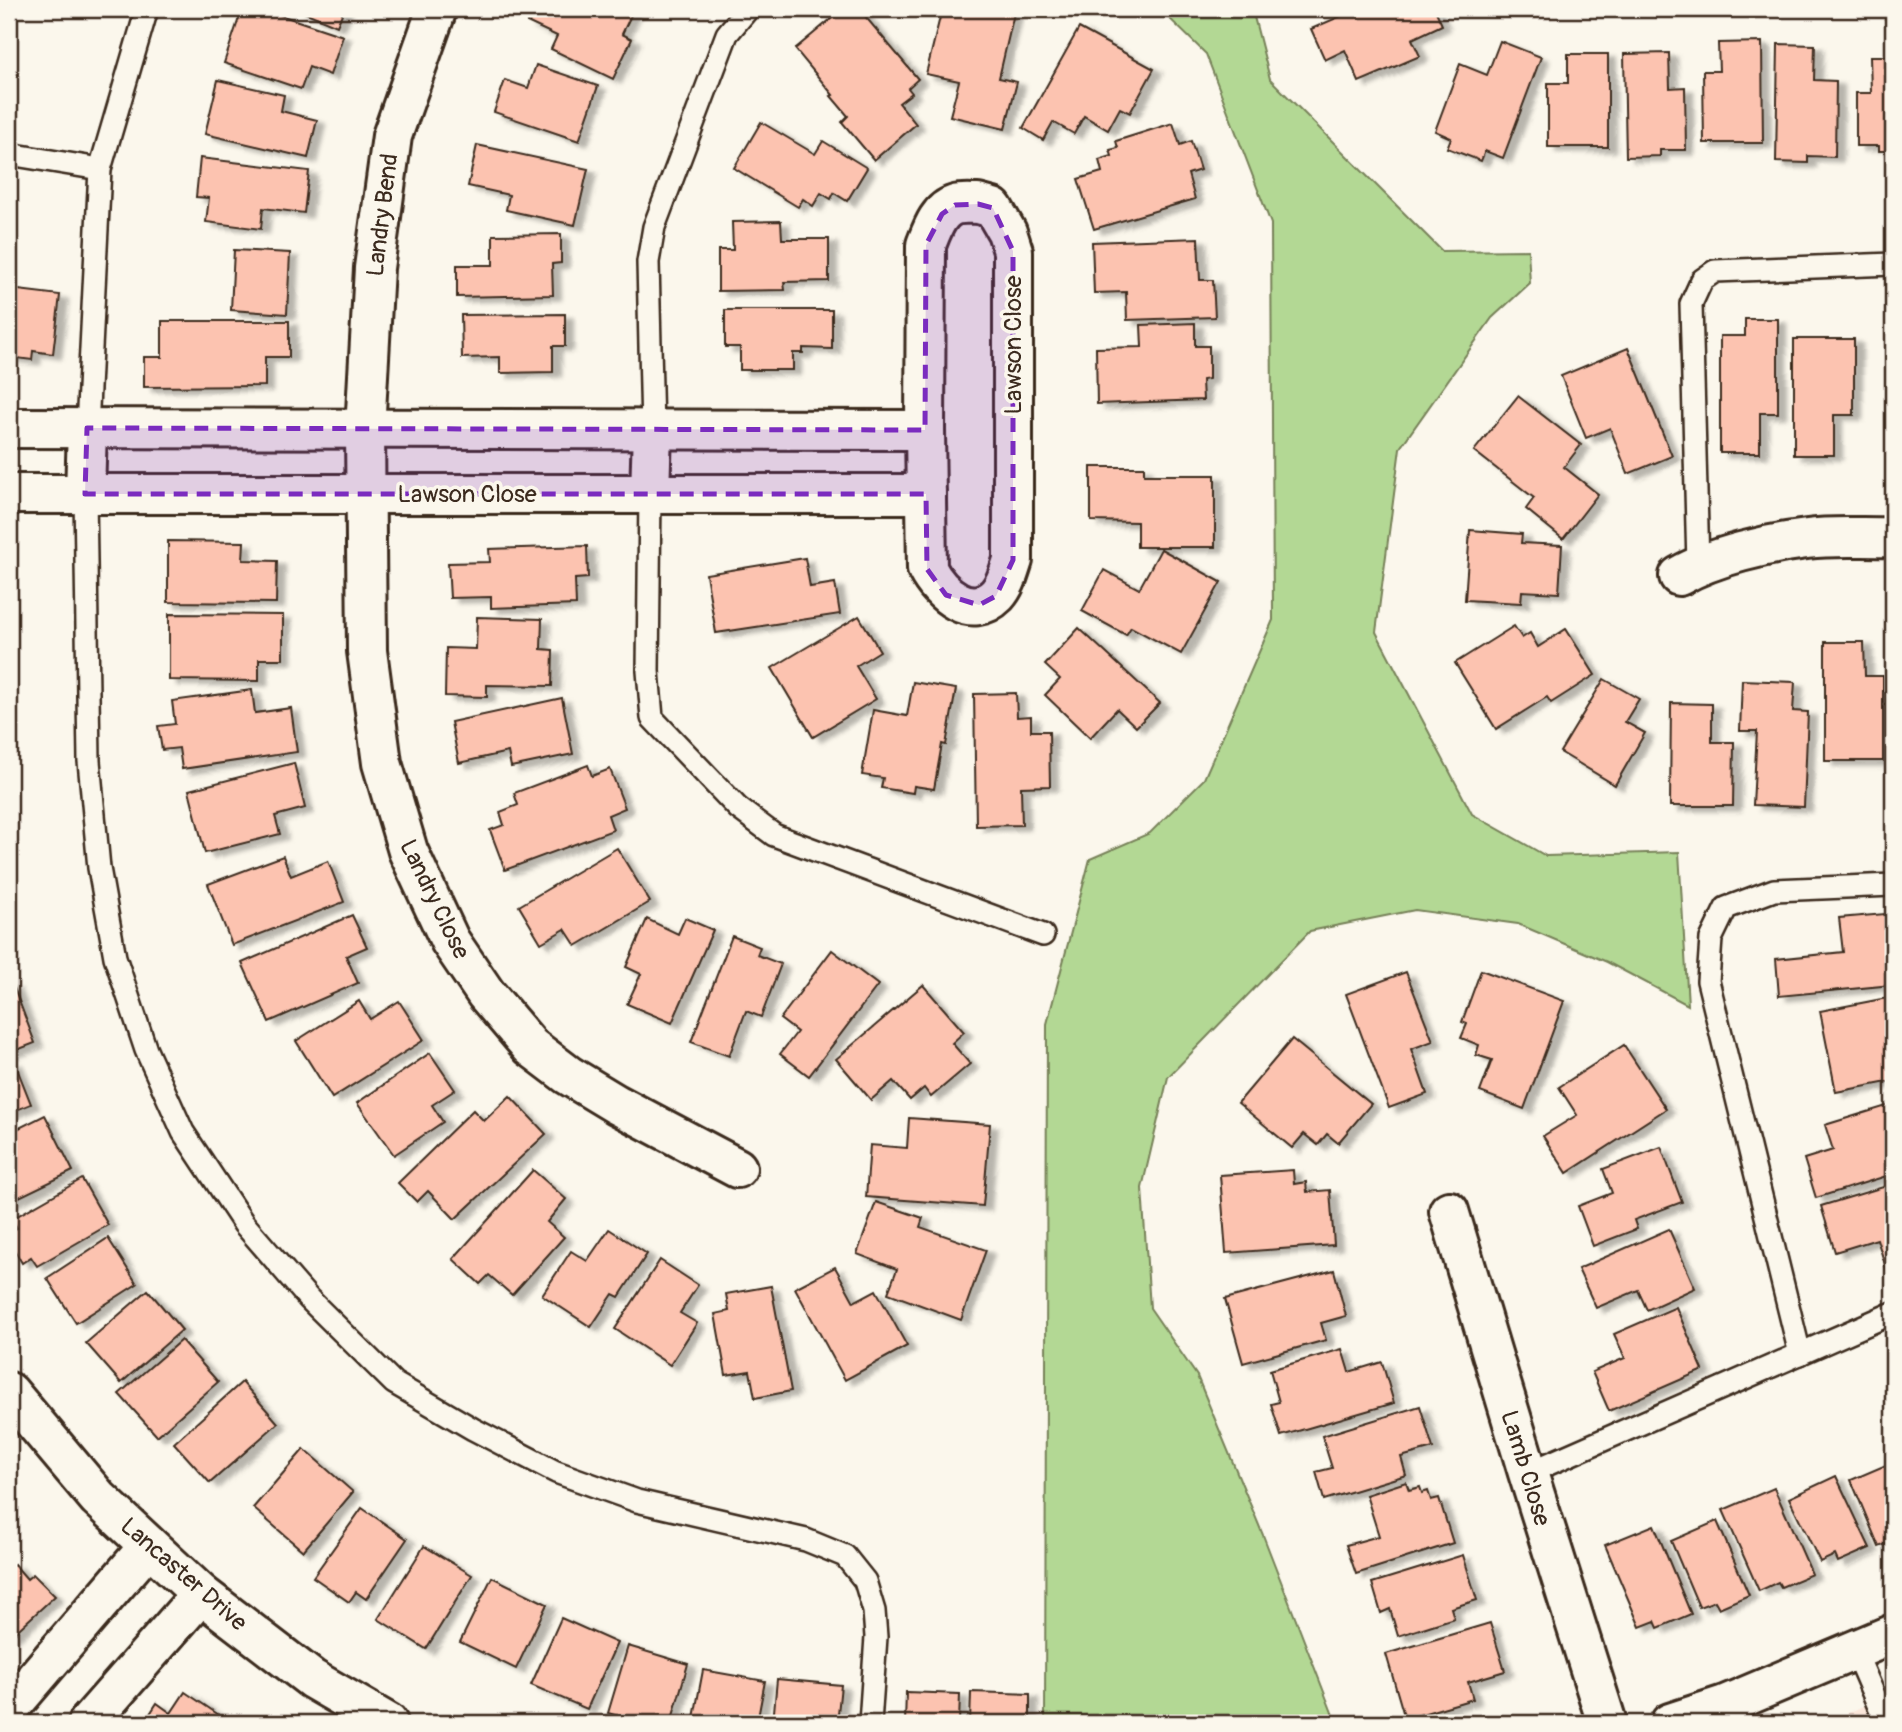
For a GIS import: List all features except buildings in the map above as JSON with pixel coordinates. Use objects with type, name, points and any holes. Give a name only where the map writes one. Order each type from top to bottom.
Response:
[{"type":"street","name":"Landry Bend","points":[[366,494],[373,268],[392,136],[437,9]]},
{"type":"street","name":"Lawson Close","points":[[978,204],[993,208],[1007,232],[1013,251],[1013,560],[1007,579],[996,596],[979,605],[963,604],[946,595],[934,583],[927,569],[925,430],[926,245],[942,214],[955,205],[978,204]]},
{"type":"street","points":[[9,428],[925,430]]},
{"type":"street","points":[[85,494],[87,428]]},
{"type":"street","points":[[650,494],[652,430]]},
{"type":"street","name":"Lawson Close","points":[[9,494],[926,494]]},
{"type":"street","name":"Landry Close","points":[[366,494],[367,651],[382,763],[408,851],[450,941],[486,994],[531,1047],[568,1075],[616,1104],[737,1168]]},
{"type":"street","points":[[1688,570],[1774,545],[1809,538],[1893,537]]},
{"type":"street","name":"Lamb Close","points":[[1449,1211],[1607,1723]]},
{"type":"street","name":"Lancaster Drive","points":[[9,1392],[98,1499],[201,1594],[312,1679],[388,1723]]},
{"type":"street","points":[[9,1709],[148,1547]]},
{"type":"street","points":[[88,1723],[201,1594]]},
{"type":"street","points":[[1670,1723],[1725,1705],[1893,1634]]},
{"type":"lane","points":[[87,428],[100,169],[147,9]]},
{"type":"lane","points":[[652,430],[648,262],[654,227],[727,34],[748,9]]},
{"type":"lane","points":[[9,154],[100,169]]},
{"type":"lane","points":[[1688,570],[1691,304],[1702,280],[1715,271],[1893,264]]},
{"type":"lane","points":[[85,494],[89,761],[99,869],[120,971],[145,1050],[183,1132],[244,1224],[309,1299],[394,1383],[473,1429],[556,1472],[637,1501],[806,1540],[845,1556],[865,1581],[874,1611],[876,1637],[870,1723]]},
{"type":"lane","points":[[650,494],[648,671],[652,718],[738,808],[774,835],[1043,935]]},
{"type":"lane","points":[[1800,1354],[1708,981],[1711,939],[1726,908],[1773,890],[1893,885]]},
{"type":"lane","points":[[1528,1473],[1893,1313]]},
{"type":"lane","points":[[1855,1651],[1884,1723]]},
{"type":"highlighted area","points":[[978,204],[993,208],[1013,251],[1013,560],[996,596],[979,605],[946,595],[927,569],[926,494],[85,494],[87,428],[925,430],[926,245],[942,214],[955,205]]},
{"type":"shaded area","points":[[1893,1692],[1893,1723],[1827,1723]]},
{"type":"green space","points":[[1160,9],[1252,9],[1270,79],[1442,251],[1528,250],[1530,283],[1492,318],[1400,448],[1376,632],[1472,814],[1546,856],[1679,852],[1688,1005],[1607,962],[1518,924],[1415,910],[1310,931],[1168,1077],[1142,1188],[1150,1308],[1197,1376],[1263,1535],[1336,1723],[1045,1723],[1047,1024],[1090,859],[1150,833],[1204,779],[1273,620],[1271,224],[1206,54]]}]
